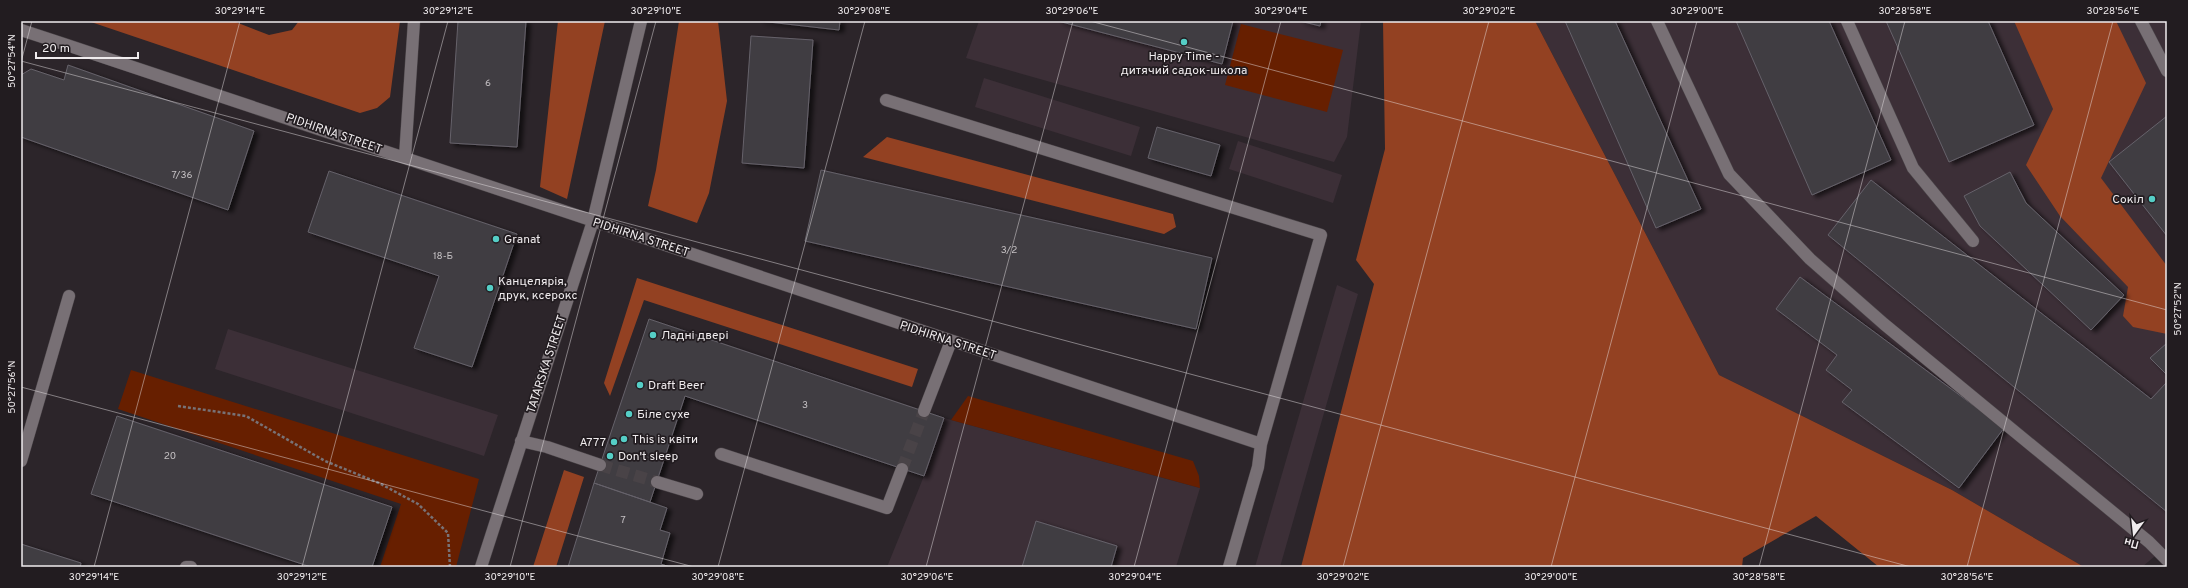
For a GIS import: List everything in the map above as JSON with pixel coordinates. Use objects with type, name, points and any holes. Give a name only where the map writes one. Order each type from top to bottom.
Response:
[{"type":"street","points":[[405,157],[414,21]]},
{"type":"street","name":"TATARSKA STREET","points":[[481,567],[593,221],[641,21]]},
{"type":"street","points":[[1657,21],[1729,174],[1810,259],[1884,324],[2149,542],[2167,560]]},
{"type":"street","points":[[1848,21],[1913,168],[1973,241]]},
{"type":"street","points":[[2141,21],[2167,71]]},
{"type":"street","name":"PIDHIRNA STREET","points":[[21,30],[1261,444]]},
{"type":"street","points":[[886,100],[1321,234],[1261,444],[1258,467],[1229,567]]},
{"type":"street","points":[[21,461],[69,296]]},
{"type":"street","points":[[924,411],[951,341]]},
{"type":"street","points":[[521,441],[547,447],[600,465]]},
{"type":"street","points":[[721,454],[887,508],[902,469]]},
{"type":"street","points":[[657,482],[697,494]]},
{"type":"street","points":[[186,567],[191,567]]},
{"type":"path","points":[[178,406],[246,416],[325,461],[379,483],[418,504],[448,533],[450,567]]},
{"type":"shaded area","points":[[88,21],[233,21],[269,35],[292,30],[299,21],[400,21],[390,97],[377,108],[360,113]]},
{"type":"shaded area","points":[[558,21],[605,21],[567,199],[540,187]]},
{"type":"shaded area","points":[[679,21],[718,21],[727,101],[709,193],[697,223],[648,206],[656,170]]},
{"type":"shaded area","points":[[979,21],[1361,21],[1347,137],[1334,162],[966,58]]},
{"type":"shaded area","points":[[1383,21],[1535,21],[1719,375],[1952,490],[2084,567],[1879,567],[1816,516],[1743,558],[1742,567],[1301,567],[1374,284],[1356,260],[1385,149]]},
{"type":"shaded area","points":[[1535,21],[2167,21],[2167,546],[2142,567],[2084,567],[1952,490],[1719,375]]},
{"type":"shaded area","points":[[2014,21],[2116,21],[2146,83],[2101,178],[2167,266],[2167,334],[2133,327],[2123,316],[2128,287],[2060,216],[2026,165],[2053,109]]},
{"type":"shaded area","points":[[1241,24],[1343,50],[1327,112],[1225,85]]},
{"type":"shaded area","points":[[984,78],[1140,127],[1131,156],[975,107]]},
{"type":"shaded area","points":[[887,137],[1173,214],[1176,227],[1164,234],[863,157]]},
{"type":"shaded area","points":[[1238,141],[1342,175],[1333,203],[1229,169]]},
{"type":"shaded area","points":[[637,278],[918,369],[912,387],[644,300],[610,396],[604,383]]},
{"type":"shaded area","points":[[1337,285],[1358,294],[1280,567],[1255,567]]},
{"type":"shaded area","points":[[228,329],[498,415],[484,456],[215,369]]},
{"type":"shaded area","points":[[131,370],[479,479],[456,567],[380,567],[401,504],[118,409]]},
{"type":"shaded area","points":[[968,396],[1193,461],[1199,476],[1200,488],[951,420]]},
{"type":"shaded area","points":[[944,418],[1200,488],[1176,567],[887,567],[924,476]]},
{"type":"shaded area","points":[[564,470],[584,477],[556,567],[533,567]]},
{"type":"building","points":[[458,21],[526,21],[517,147],[450,143]]},
{"type":"building","points":[[760,21],[840,21],[839,30]]},
{"type":"building","name":"Happy Time - дитячий садок-школа","points":[[1058,21],[1233,21],[1222,64]]},
{"type":"building","points":[[1300,21],[1321,21],[1320,26]]},
{"type":"building","points":[[1565,21],[1615,21],[1701,209],[1656,228]]},
{"type":"building","points":[[1736,21],[1829,21],[1891,160],[1812,195]]},
{"type":"building","points":[[1886,21],[1988,21],[2034,125],[1949,162]]},
{"type":"building","points":[[751,36],[813,40],[804,168],[742,163]]},
{"type":"building","points":[[68,65],[254,131],[228,210],[21,137],[21,75],[31,69],[64,80]]},
{"type":"building","name":"Сокіл","points":[[2167,116],[2167,236],[2109,162]]},
{"type":"building","points":[[1157,127],[1220,145],[1211,176],[1148,158]]},
{"type":"building","points":[[821,170],[1212,258],[1196,329],[805,241]]},
{"type":"building","points":[[329,171],[517,234],[472,367],[414,348],[439,276],[308,232]]},
{"type":"building","points":[[2010,172],[2026,203],[2124,295],[2091,330],[1980,226],[1964,196]]},
{"type":"building","points":[[1871,180],[2151,399],[2167,382],[2167,512],[1828,235]]},
{"type":"building","points":[[1800,277],[2004,428],[1959,488],[1842,402],[1852,390],[1826,370],[1837,355],[1776,309]]},
{"type":"building","points":[[649,319],[944,418],[924,476],[685,396],[650,502],[594,483]]},
{"type":"building","points":[[2167,343],[2167,375],[2150,358]]},
{"type":"building","points":[[117,416],[392,507],[372,567],[311,567],[91,494]]},
{"type":"building","points":[[594,483],[667,508],[660,530],[670,533],[661,564],[670,567],[568,567]]},
{"type":"building","points":[[1036,521],[1117,546],[1111,567],[1022,567]]},
{"type":"building","points":[[21,544],[81,563],[80,567],[21,567]]},
{"type":"tunnel","points":[[902,469],[924,411]]},
{"type":"tunnel","points":[[600,465],[657,482]]},
{"type":"place","name":"Happy Time - дитячий садок-школа","points":[[1184,42]]},
{"type":"place","name":"Сокіл","points":[[2152,199]]},
{"type":"place","name":"Granat","points":[[496,239]]},
{"type":"place","name":"Канцелярія, друк, ксерокс","points":[[490,288]]},
{"type":"place","name":"Ладні двері","points":[[653,335]]},
{"type":"place","name":"Draft Beer","points":[[640,385]]},
{"type":"place","name":"Біле сухе","points":[[629,414]]},
{"type":"place","name":"This is квіти","points":[[624,439]]},
{"type":"place","name":"A777","points":[[614,442]]},
{"type":"place","name":"Don't sleep","points":[[610,456]]}]
